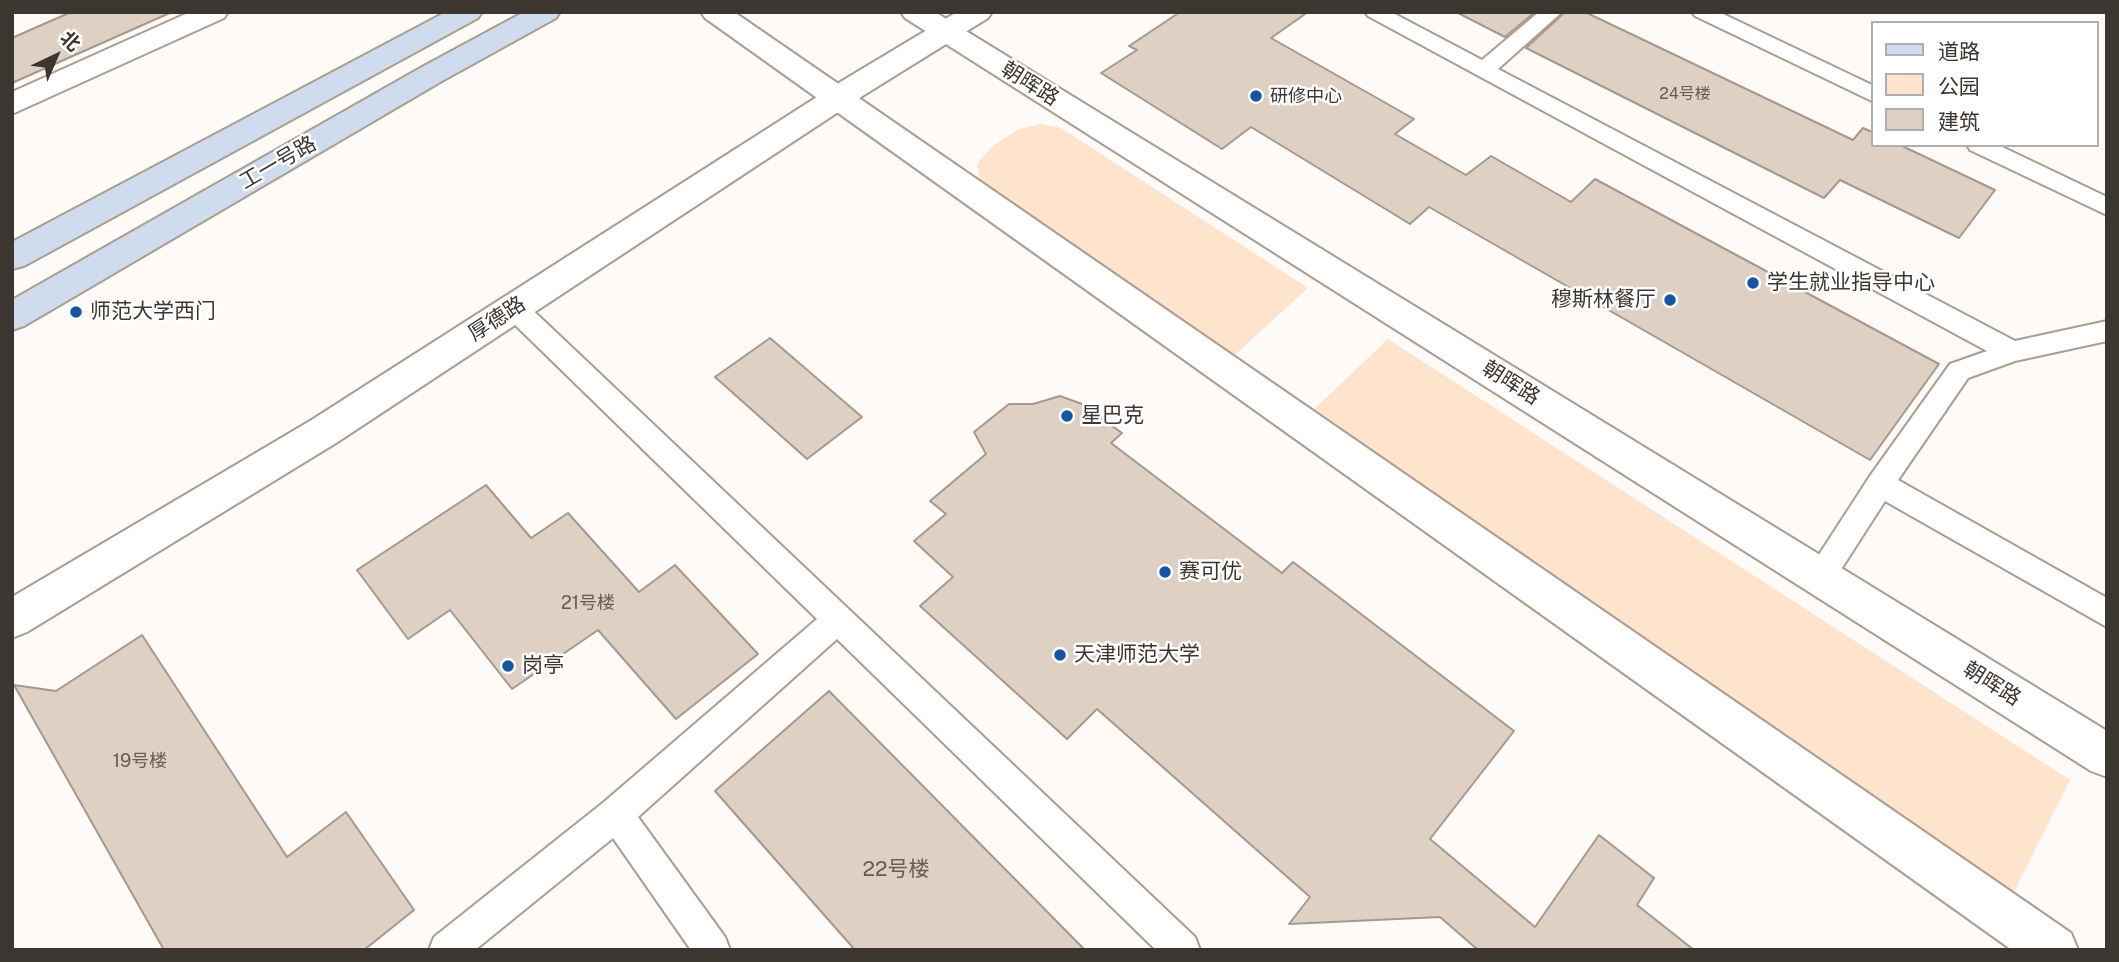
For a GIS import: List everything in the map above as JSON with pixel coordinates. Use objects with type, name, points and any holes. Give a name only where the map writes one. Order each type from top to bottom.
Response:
[{"type":"main road","name":"工一号路","points":[[12,257],[468,12]]},
{"type":"main road","name":"工一号路","points":[[12,317],[432,74],[546,12]]},
{"type":"street","points":[[12,104],[214,12]]},
{"type":"street","points":[[715,12],[2054,950]]},
{"type":"street","name":"朝晖路","points":[[915,12],[2107,756]]},
{"type":"street","name":"厚德路","points":[[12,619],[323,432],[836,99],[978,12]]},
{"type":"lane","points":[[1375,12],[2012,352]]},
{"type":"lane","points":[[1483,70],[1552,12]]},
{"type":"lane","points":[[1702,12],[1870,93]]},
{"type":"lane","points":[[1982,147],[2107,207]]},
{"type":"lane","points":[[514,308],[1182,950]]},
{"type":"lane","points":[[1821,576],[1880,484],[1959,371],[2012,352],[2107,331]]},
{"type":"lane","points":[[1880,484],[2107,614]]},
{"type":"lane","points":[[447,950],[616,814],[838,619]]},
{"type":"lane","points":[[616,814],[712,950]]},
{"type":"green space","points":[[1041,124],[1061,128],[1308,288],[1228,361],[980,184],[977,164],[994,145],[1019,129]]},
{"type":"green space","points":[[1388,339],[2070,780],[2011,898],[1311,412]]},
{"type":"building","points":[[71,12],[172,12],[12,83],[12,38]]},
{"type":"building","points":[[1180,12],[1308,12],[1271,38],[1414,119],[1395,134],[1466,175],[1491,156],[1571,202],[1595,179],[1939,364],[1870,460],[1429,207],[1410,224],[1251,127],[1222,149],[1101,73],[1137,50],[1129,46]]},
{"type":"building","points":[[1456,12],[1535,12],[1505,37]]},
{"type":"building","points":[[1565,12],[1585,12],[1853,140],[1863,128],[1870,131],[1870,147],[1904,147],[1995,190],[1959,238],[1840,180],[1824,198],[1526,48]]},
{"type":"building","points":[[770,338],[862,417],[807,459],[715,377]]},
{"type":"building","points":[[1060,396],[1082,404],[1122,433],[1111,443],[1282,573],[1293,562],[1514,731],[1430,839],[1535,927],[1599,835],[1654,878],[1637,905],[1694,950],[1478,950],[1440,917],[1289,924],[1310,897],[1097,709],[1067,739],[920,606],[953,577],[914,541],[946,514],[930,501],[986,454],[974,432],[1009,404],[1033,404]]},
{"type":"building","points":[[486,485],[531,538],[568,513],[639,592],[675,565],[758,654],[676,719],[598,630],[512,689],[450,610],[408,639],[357,570]]},
{"type":"building","points":[[142,635],[287,857],[346,812],[414,910],[364,950],[164,950],[14,685],[56,691]]},
{"type":"building","points":[[829,691],[1085,950],[855,950],[715,791]]},
{"type":"place","name":"研修中心","points":[[1256,96]]},
{"type":"place","name":"学生就业指导中心","points":[[1753,283]]},
{"type":"place","name":"穆斯林餐厅","points":[[1670,300]]},
{"type":"place","name":"师范大学西门","points":[[76,312]]},
{"type":"place","name":"星巴克","points":[[1067,416]]},
{"type":"place","name":"赛可优","points":[[1165,572]]},
{"type":"place","name":"天津师范大学","points":[[1060,655]]},
{"type":"place","name":"岗亭","points":[[508,666]]}]
